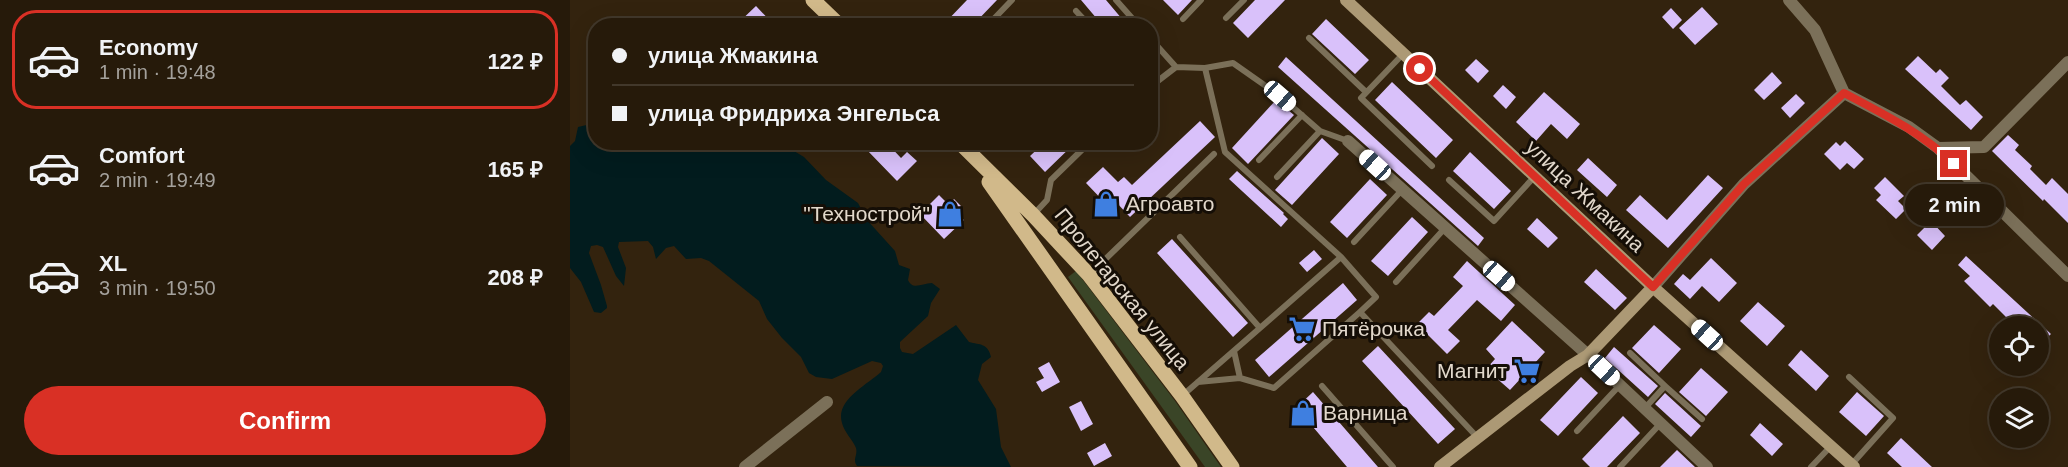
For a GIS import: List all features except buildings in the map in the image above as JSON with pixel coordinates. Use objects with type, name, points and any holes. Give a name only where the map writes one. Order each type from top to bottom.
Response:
[{"type":"main road","points":[[813,0],[832,18]]},
{"type":"main road","name":"Пролетарская улица","points":[[966,150],[1190,467]]},
{"type":"main road","name":"Пролетарская улица","points":[[967,150],[1033,215],[1089,275],[1182,396],[1232,467]]},
{"type":"main road","points":[[1055,273],[1074,259]]},
{"type":"street","name":"улица Жмакина","points":[[1346,0],[1653,287],[1852,466]]},
{"type":"street","points":[[1789,0],[1815,30],[1844,93],[1909,127],[1938,148],[2068,276]]},
{"type":"street","points":[[1938,148],[1984,147],[2068,62]]},
{"type":"street","points":[[1440,467],[1570,366],[1588,355],[1653,287],[1744,184],[1844,93]]},
{"type":"street","points":[[1348,141],[1588,355],[1707,467]]},
{"type":"street","points":[[745,467],[827,402]]},
{"type":"lane","points":[[995,18],[1012,0]]},
{"type":"lane","points":[[1116,0],[1132,18]]},
{"type":"lane","points":[[1182,20],[1201,0]]},
{"type":"lane","points":[[1226,18],[1244,0]]},
{"type":"lane","points":[[1076,11],[1082,18]]},
{"type":"lane","points":[[1309,38],[1366,92]]},
{"type":"lane","points":[[1158,47],[1176,67]]},
{"type":"lane","points":[[1403,54],[1361,98],[1432,166]]},
{"type":"lane","points":[[1158,81],[1176,67],[1205,68],[1233,63],[1280,96],[1320,131],[1348,141]]},
{"type":"lane","points":[[1198,382],[1240,378],[1274,388],[1376,297],[1341,257],[1225,152],[1205,68]]},
{"type":"lane","points":[[1259,160],[1302,115]]},
{"type":"lane","points":[[1277,177],[1320,131]]},
{"type":"lane","points":[[1033,215],[1047,200],[1051,180],[1082,150]]},
{"type":"lane","points":[[1089,275],[1214,154]]},
{"type":"lane","points":[[1449,180],[1494,220],[1536,176]]},
{"type":"lane","points":[[1354,242],[1402,190]]},
{"type":"lane","points":[[1396,282],[1445,228]]},
{"type":"lane","points":[[1180,237],[1260,328]]},
{"type":"lane","points":[[1182,396],[1341,257]]},
{"type":"lane","points":[[1360,312],[1478,438]]},
{"type":"lane","points":[[1234,351],[1240,378]]},
{"type":"lane","points":[[1630,353],[1702,419]]},
{"type":"lane","points":[[1849,377],[1893,418],[1852,466]]},
{"type":"lane","points":[[1322,386],[1394,467]]},
{"type":"lane","points":[[1577,431],[1620,386]]},
{"type":"lane","points":[[1644,408],[1665,386]]},
{"type":"lane","points":[[1620,467],[1660,423]]},
{"type":"lane","points":[[1811,467],[1831,446]]},
{"type":"green space","points":[[1076,271],[1175,401],[1221,467],[1205,467],[1068,277]]},
{"type":"water","points":[[588,125],[588,150],[791,150],[804,157],[826,180],[858,203],[867,220],[895,251],[899,265],[910,269],[908,280],[912,285],[932,283],[940,289],[931,303],[928,316],[900,342],[902,352],[913,354],[956,325],[969,342],[983,345],[988,349],[991,357],[982,364],[978,380],[996,409],[1001,447],[1011,467],[857,466],[856,448],[843,426],[841,415],[848,400],[881,372],[883,366],[881,363],[872,361],[832,379],[816,377],[809,373],[801,357],[767,319],[759,301],[709,261],[701,258],[686,259],[674,246],[666,248],[656,259],[653,247],[648,241],[619,242],[618,247],[626,268],[624,286],[616,276],[603,247],[591,246],[589,253],[607,306],[601,313],[594,312],[581,282],[570,268],[570,146],[575,141],[578,127]]},
{"type":"place","name":"Агроавто","points":[[1106,204]]},
{"type":"place","name":"\"Технострой\"","points":[[950,214]]},
{"type":"place","name":"Пятёрочка","points":[[1302,329]]},
{"type":"place","name":"Магнит","points":[[1527,371]]},
{"type":"place","name":"Варница","points":[[1303,413]]},
{"type":"route","points":[[1420,69],[1653,287],[1744,184],[1844,93],[1909,127],[1938,148],[1954,164]]}]
